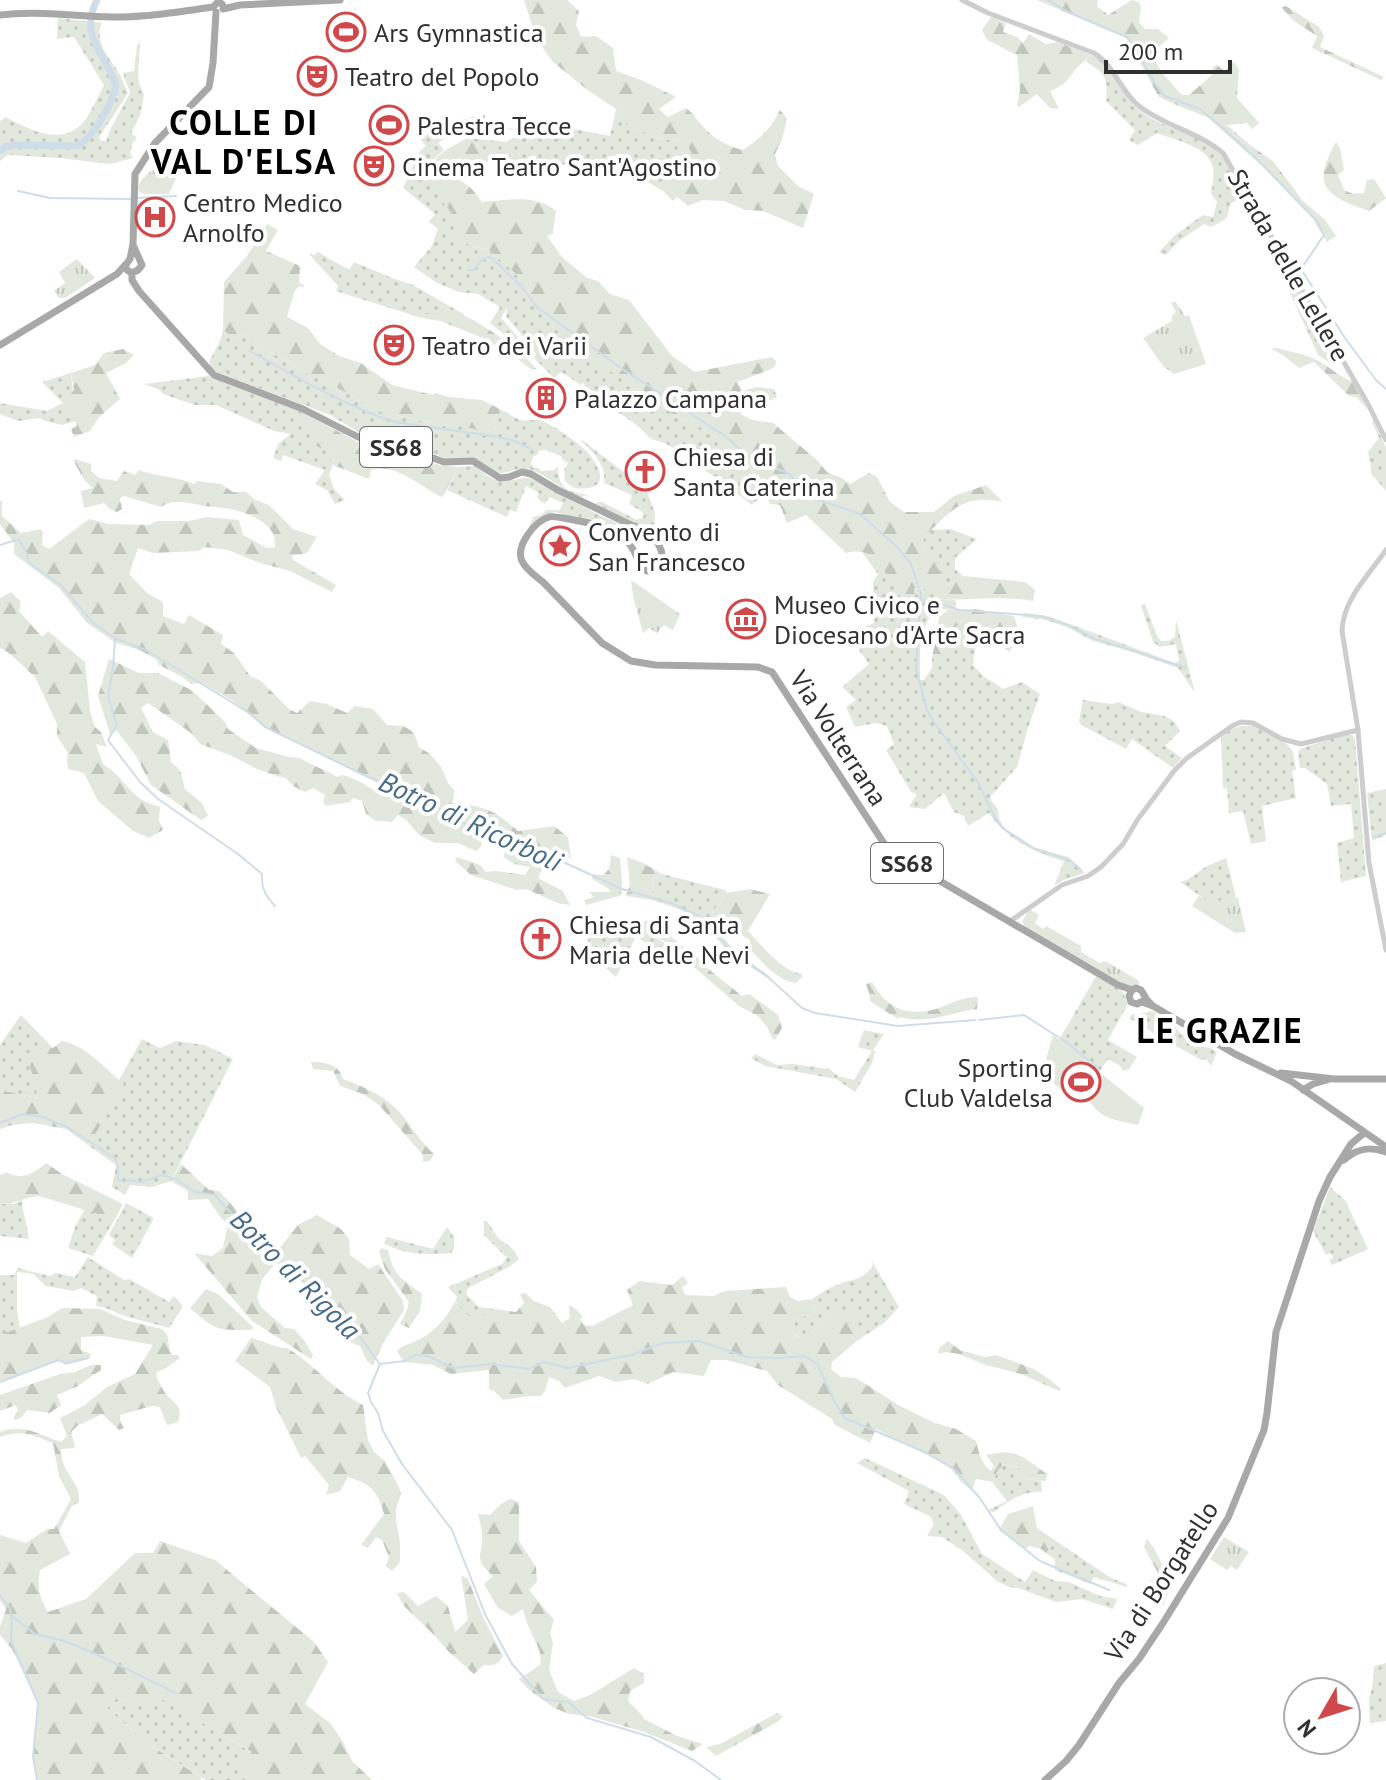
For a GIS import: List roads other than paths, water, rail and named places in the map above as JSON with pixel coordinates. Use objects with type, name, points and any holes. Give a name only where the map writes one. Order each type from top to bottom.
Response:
[{"type":"main road","points":[[0,15],[49,13],[114,17],[198,9],[210,13],[230,4],[340,0]]},
{"type":"main road","points":[[0,345],[131,265],[134,180],[152,147],[200,98],[211,81],[218,7]]},
{"type":"main road","name":"Via Volterrana","points":[[131,265],[132,280],[139,291],[215,376],[303,409],[363,440],[410,450],[442,462],[473,461],[500,478],[528,473],[653,537],[661,550],[662,559],[659,567],[652,571],[645,570],[629,544],[606,528],[560,516],[545,519],[530,533],[520,552],[524,565],[602,643],[631,661],[652,665],[758,667],[777,677],[888,849],[903,861],[1118,985],[1130,993],[1133,1003],[1137,1004],[1143,999]]},
{"type":"main road","name":"Via Volterrana","points":[[1130,993],[1138,989],[1143,999],[1153,1006],[1235,1054],[1275,1073],[1338,1115]]},
{"type":"main road","points":[[1275,1073],[1334,1079],[1386,1079]]},
{"type":"main road","points":[[1303,1090],[1304,1083],[1310,1077]]},
{"type":"main road","points":[[1303,1090],[1334,1079]]},
{"type":"main road","points":[[1320,1082],[1316,1093],[1323,1105]]},
{"type":"main road","points":[[1338,1115],[1350,1127],[1354,1147],[1386,1150]]},
{"type":"main road","name":"SS68","points":[[1338,1115],[1386,1150]]},
{"type":"main road","name":"Via di Borgatello","points":[[1045,1780],[1079,1745],[1123,1676],[1163,1623],[1228,1518],[1266,1422],[1275,1337],[1321,1195],[1328,1178],[1364,1133]]},
{"type":"street","name":"Strada delle Lellere","points":[[962,0],[1094,53],[1108,64],[1130,97],[1141,107],[1212,144],[1223,153],[1361,391],[1386,440]]},
{"type":"street","points":[[1386,550],[1351,600],[1342,621],[1358,730],[1367,846],[1386,950]]},
{"type":"street","points":[[1009,922],[1062,885],[1088,876],[1101,867],[1123,844],[1174,771],[1232,726],[1241,722],[1253,723],[1282,739],[1301,744],[1358,730]]},
{"type":"street","points":[[1018,928],[1027,908]]},
{"type":"waterway","points":[[0,151],[14,145],[77,146],[101,120],[116,86],[92,35],[92,13],[97,0]]},
{"type":"waterway","points":[[1048,0],[1129,38],[1165,96],[1200,109],[1256,158],[1316,220],[1324,235],[1301,269],[1345,338],[1386,389]]},
{"type":"waterway","points":[[18,191],[50,198],[131,199]]},
{"type":"waterway","points":[[137,198],[176,196]]},
{"type":"waterway","points":[[468,270],[474,270],[489,257],[493,259],[537,307],[621,368],[725,436],[753,460],[788,473],[813,498],[860,514],[895,545],[910,562],[921,593],[916,669],[931,718],[979,784],[995,818],[1004,829],[1035,849],[1070,860],[1081,870]]},
{"type":"waterway","points":[[250,351],[339,399],[395,422],[492,436],[512,440],[531,449]]},
{"type":"waterway","name":"Botro di Ricorboli","points":[[0,545],[20,541],[29,563],[61,585],[93,623],[117,639],[146,650],[251,714],[265,727],[366,776],[422,797],[456,820],[509,844],[550,856],[622,889],[671,903],[705,919],[730,950],[767,976],[802,1008],[815,1013],[898,1026],[975,1020]]},
{"type":"waterway","points":[[922,600],[959,610],[1040,616],[1068,625],[1093,638],[1186,668]]},
{"type":"waterway","points":[[115,639],[108,697],[117,725],[108,740],[140,782],[158,799],[262,874],[264,891],[275,906]]},
{"type":"waterway","points":[[1374,837],[1386,833]]},
{"type":"waterway","name":"Botro di Ricorboli","points":[[979,1020],[1024,1015],[1066,1042],[1098,1068]]},
{"type":"waterway","name":"Botro di Rigola","points":[[0,1123],[23,1114],[43,1117],[67,1127],[115,1158],[118,1179],[123,1182],[142,1182],[161,1175],[176,1179],[195,1192],[215,1195],[303,1281],[338,1309],[336,1316],[349,1334],[360,1337],[379,1363]]},
{"type":"waterway","points":[[380,1364],[405,1361],[415,1355],[428,1356],[453,1368],[490,1364],[529,1369],[544,1362],[568,1368],[631,1355],[663,1343],[699,1341],[747,1357],[805,1356],[818,1365],[845,1418],[927,1453],[955,1470],[979,1497],[1001,1530],[1040,1561],[1109,1590]]},
{"type":"waterway","points":[[0,1382],[58,1360],[66,1363],[88,1358]]},
{"type":"waterway","points":[[380,1364],[368,1393],[383,1431],[402,1464],[452,1530],[485,1614],[512,1664],[543,1699],[568,1702],[587,1718],[651,1737],[695,1761],[721,1780]]},
{"type":"waterway","points":[[0,1595],[10,1608],[11,1641],[38,1703],[33,1757],[37,1780]]},
{"type":"waterway","points":[[12,1616],[35,1634],[65,1641],[176,1693]]},
{"type":"place","name":"Ars Gymnastica","points":[[346,32]]},
{"type":"place","name":"Teatro del Popolo","points":[[317,76]]},
{"type":"place","name":"Palestra Tecce","points":[[389,125]]},
{"type":"place","name":"Cinema Teatro Sant'Agostino","points":[[374,166]]},
{"type":"place","name":"Centro Medico Arnolfo","points":[[155,217]]},
{"type":"place","name":"Teatro dei Varii","points":[[394,345]]},
{"type":"place","name":"Palazzo Campana","points":[[546,398]]},
{"type":"place","name":"Chiesa di Santa Caterina","points":[[645,471]]},
{"type":"place","name":"Convento di San Francesco","points":[[560,546]]},
{"type":"place","name":"Museo Civico e Diocesano d'Arte Sacra","points":[[746,619]]},
{"type":"place","name":"Chiesa di Santa Maria delle Nevi","points":[[541,939]]},
{"type":"place","name":"Sporting Club Valdelsa","points":[[1081,1082]]},
{"type":"district","name":"COLLE DI VAL D'ELSA","points":[[244,142]]},
{"type":"district","name":"LE GRAZIE","points":[[1220,1030]]}]
